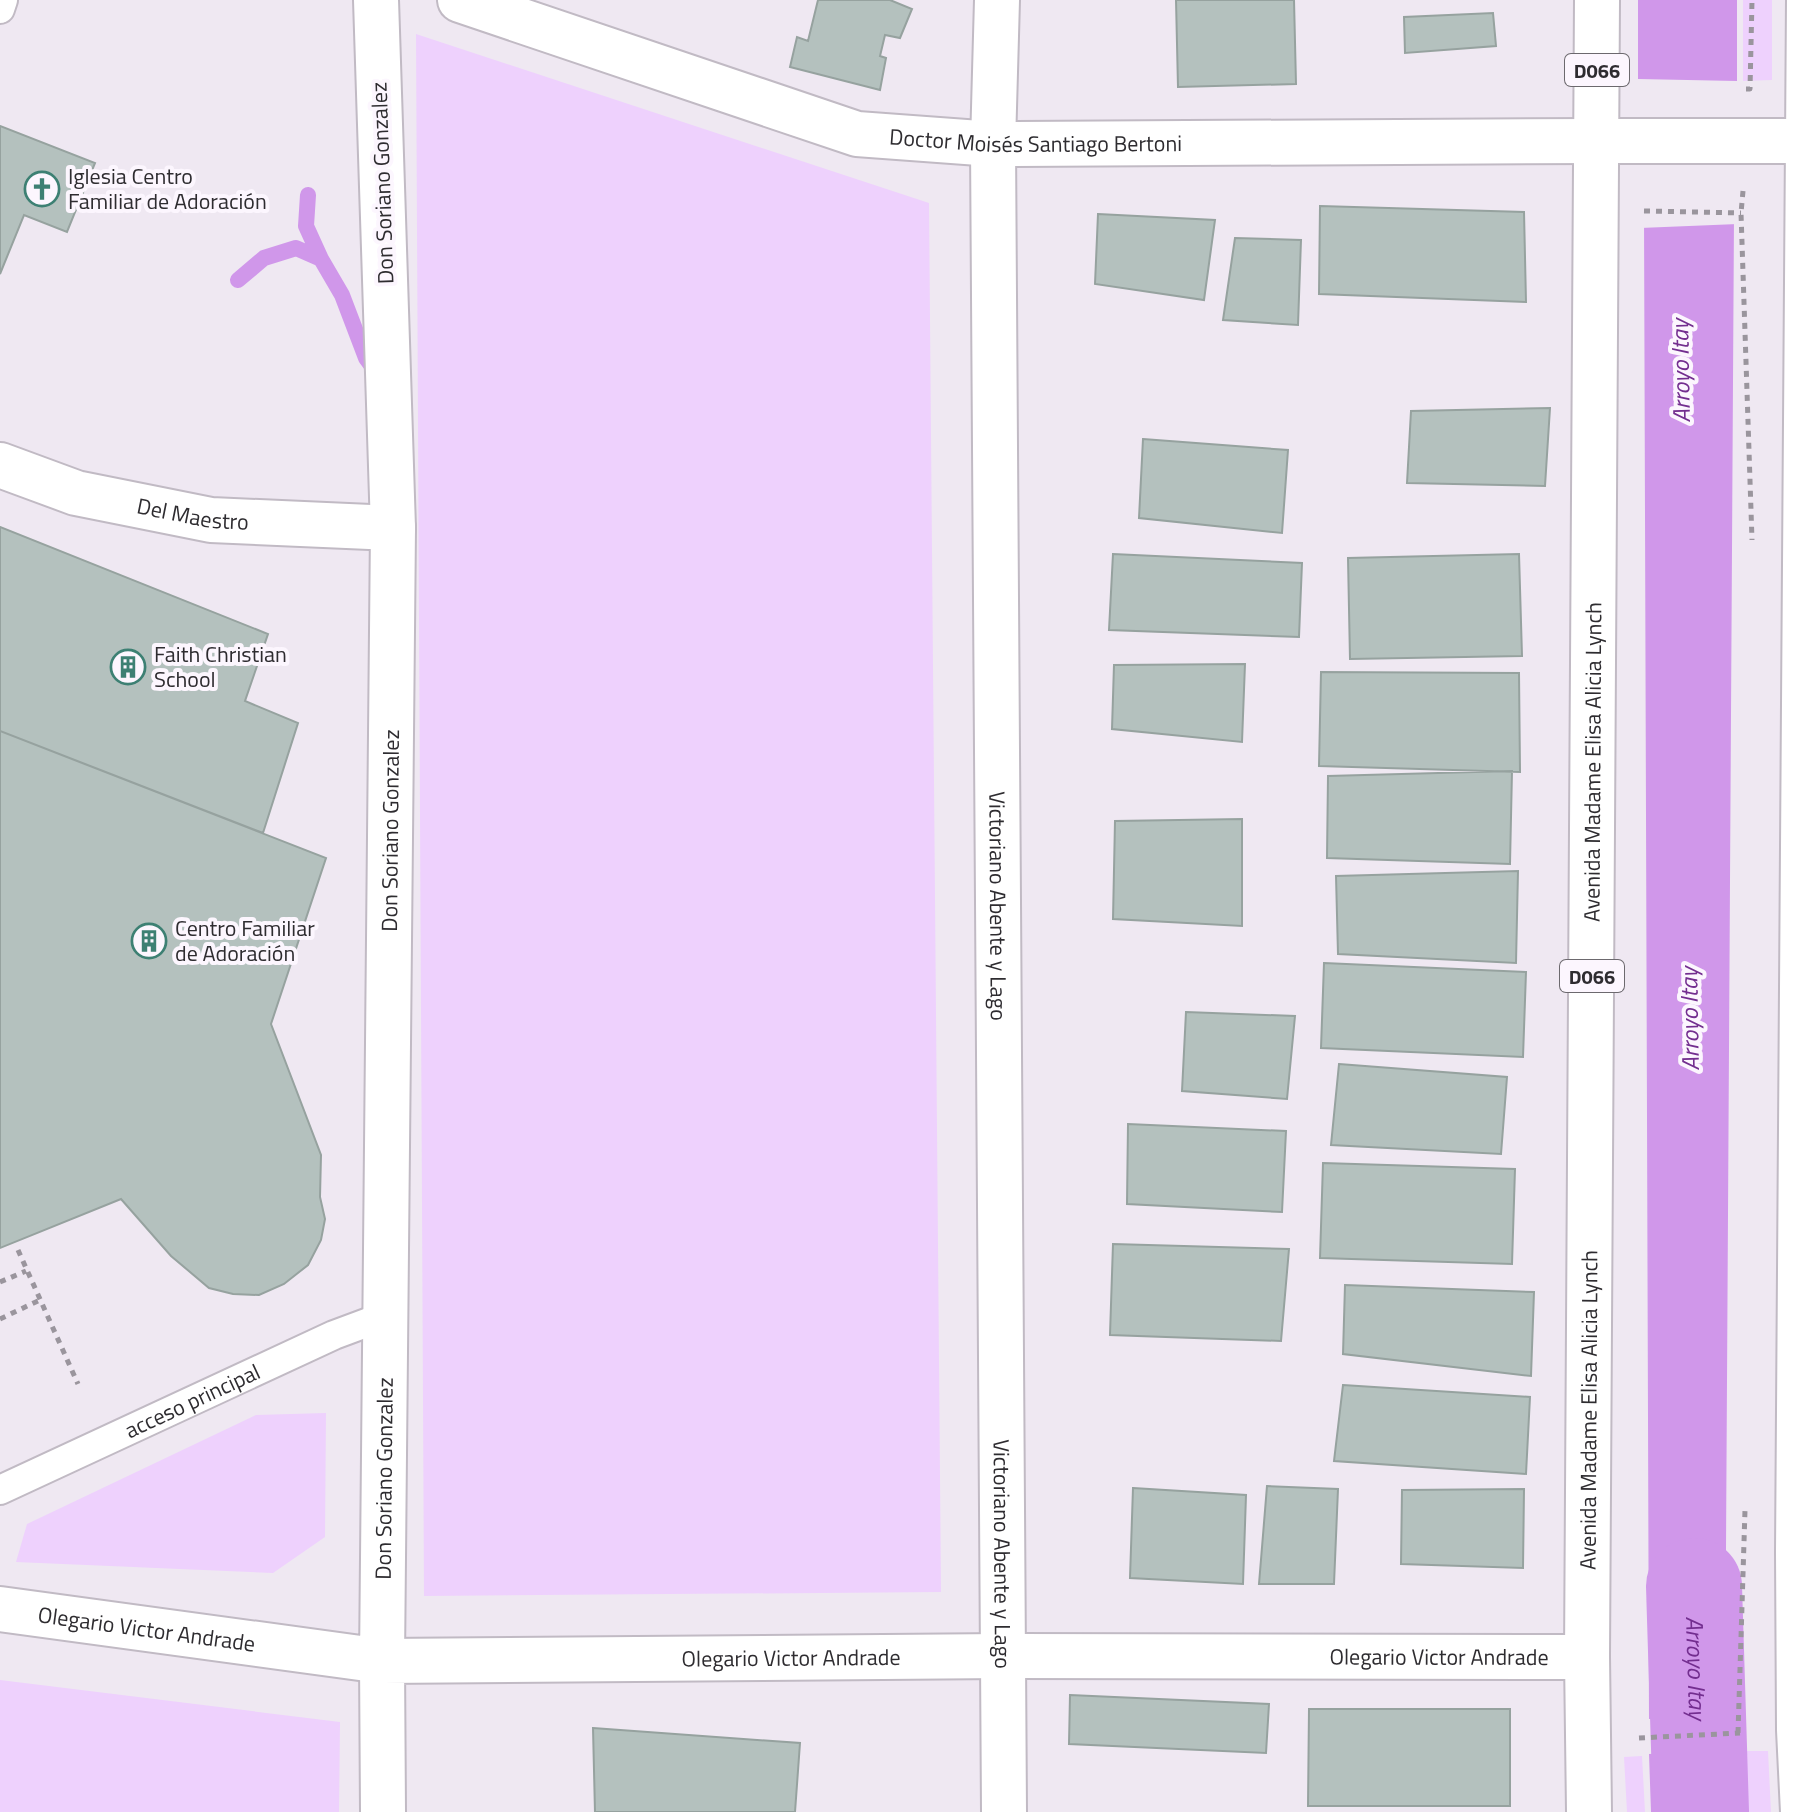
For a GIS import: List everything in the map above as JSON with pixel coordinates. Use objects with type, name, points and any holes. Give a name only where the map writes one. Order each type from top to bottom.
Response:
[{"type":"main road","name":"Don Soriano Gonzalez","points":[[376,0],[393,528],[383,1812]]},
{"type":"main road","name":"Doctor Moisés Santiago Bertoni","points":[[460,0],[857,134],[993,144],[1810,141]]},
{"type":"main road","name":"Victoriano Abente y Lago","points":[[997,0],[993,144],[1004,1812]]},
{"type":"main road","name":"Avenida Madame Elisa Alicia Lynch","points":[[1589,1812],[1587,1657],[1616,140],[1597,0]]},
{"type":"main road","points":[[1803,1812],[1799,1730],[1805,1550],[1809,0]]},
{"type":"main road","name":"Del Maestro","points":[[0,465],[76,493],[211,520],[393,528]]},
{"type":"main road","name":"Olegario Victor Andrade","points":[[0,1609],[382,1661],[1004,1656],[1587,1657]]},
{"type":"lane","points":[[0,9],[3,0]]},
{"type":"lane","name":"acceso principal","points":[[0,1490],[334,1335],[385,1316]]},
{"type":"path","points":[[1735,89],[1750,89],[1752,0]]},
{"type":"path","points":[[18,1250],[78,1384]]},
{"type":"path","points":[[0,1282],[26,1271]]},
{"type":"path","points":[[0,1319],[42,1299]]},
{"type":"path","points":[[1634,1738],[1738,1733]]},
{"type":"shaded area","points":[[1743,0],[1772,0],[1772,80],[1743,81]]},
{"type":"shaded area","points":[[416,34],[929,203],[941,1592],[424,1596]]},
{"type":"shaded area","points":[[326,1413],[325,1537],[273,1573],[16,1562],[27,1524],[256,1415]]},
{"type":"shaded area","points":[[0,1680],[340,1722],[339,1812],[0,1812]]},
{"type":"shaded area","points":[[1735,1751],[1768,1751],[1771,1812],[1735,1812]]},
{"type":"shaded area","points":[[1642,1756],[1645,1812],[1627,1812],[1624,1757]]},
{"type":"water","points":[[1638,0],[1737,0],[1737,81],[1638,79]]},
{"type":"water","points":[[1644,214],[1734,216],[1725,1715],[1649,1719]]},
{"type":"water","points":[[1730,1751],[1730,1812],[1651,1812],[1649,1754]]},
{"type":"pier","points":[[1644,210],[1734,212],[1738,224],[1640,228],[1640,214]]},
{"type":"building","points":[[818,0],[890,0],[912,9],[900,38],[885,35],[880,56],[886,58],[880,90],[790,67],[797,37],[808,41]]},
{"type":"building","points":[[1176,0],[1294,0],[1296,84],[1178,87]]},
{"type":"building","points":[[1493,13],[1496,46],[1405,53],[1404,17]]},
{"type":"building","name":"Iglesia Centro Familiar de Adoración","points":[[0,126],[95,163],[67,232],[24,215],[0,274]]},
{"type":"building","points":[[1320,206],[1524,212],[1526,302],[1319,294]]},
{"type":"building","points":[[1098,214],[1215,220],[1204,300],[1095,284]]},
{"type":"building","points":[[1235,238],[1301,240],[1298,325],[1223,320]]},
{"type":"building","points":[[1550,408],[1545,486],[1407,483],[1411,411]]},
{"type":"building","points":[[1143,439],[1288,450],[1282,533],[1139,518]]},
{"type":"building","name":"Faith Christian School","points":[[0,527],[268,634],[245,701],[298,723],[263,833],[0,731]]},
{"type":"building","points":[[1113,554],[1302,563],[1299,637],[1109,630]]},
{"type":"building","points":[[1519,554],[1522,656],[1350,659],[1348,558]]},
{"type":"building","points":[[1245,664],[1242,742],[1112,729],[1114,665]]},
{"type":"building","points":[[1321,672],[1519,673],[1520,772],[1319,766]]},
{"type":"building","name":"Centro Familiar de Adoración","points":[[0,731],[326,858],[271,1024],[321,1155],[320,1197],[325,1219],[321,1240],[308,1265],[284,1284],[259,1295],[233,1294],[209,1288],[171,1256],[121,1199],[0,1248]]},
{"type":"building","points":[[1512,771],[1510,864],[1327,858],[1328,776]]},
{"type":"building","points":[[1242,819],[1242,926],[1113,919],[1115,821]]},
{"type":"building","points":[[1518,871],[1516,963],[1338,954],[1336,876]]},
{"type":"building","points":[[1324,963],[1526,972],[1523,1057],[1321,1048]]},
{"type":"building","points":[[1186,1012],[1295,1016],[1287,1099],[1182,1091]]},
{"type":"building","points":[[1339,1064],[1507,1077],[1501,1154],[1331,1145]]},
{"type":"building","points":[[1128,1124],[1286,1131],[1282,1212],[1127,1204]]},
{"type":"building","points":[[1323,1163],[1515,1169],[1512,1264],[1320,1258]]},
{"type":"building","points":[[1113,1244],[1289,1249],[1281,1341],[1110,1335]]},
{"type":"building","points":[[1345,1285],[1534,1292],[1531,1376],[1343,1354]]},
{"type":"building","points":[[1343,1385],[1530,1397],[1526,1474],[1334,1461]]},
{"type":"building","points":[[1267,1486],[1338,1489],[1334,1584],[1259,1584]]},
{"type":"building","points":[[1133,1488],[1246,1495],[1243,1584],[1130,1578]]},
{"type":"building","points":[[1524,1489],[1523,1568],[1401,1564],[1402,1490]]},
{"type":"building","points":[[1070,1695],[1269,1704],[1266,1753],[1069,1744]]},
{"type":"building","points":[[1309,1709],[1510,1709],[1510,1806],[1308,1806]]},
{"type":"building","points":[[593,1728],[800,1743],[795,1812],[595,1812]]},
{"type":"waterway","points":[[308,195],[306,226],[321,259]]},
{"type":"waterway","points":[[238,280],[264,258],[296,248],[321,259],[342,295],[366,358],[377,373]]},
{"type":"waterway","name":"Arroyo Itay","points":[[1694,1586],[1701,1812]]},
{"type":"place","name":"Iglesia Centro Familiar de Adoración","points":[[42,189]]},
{"type":"place","name":"Faith Christian School","points":[[128,667]]},
{"type":"place","name":"Centro Familiar de Adoración","points":[[149,941]]}]
